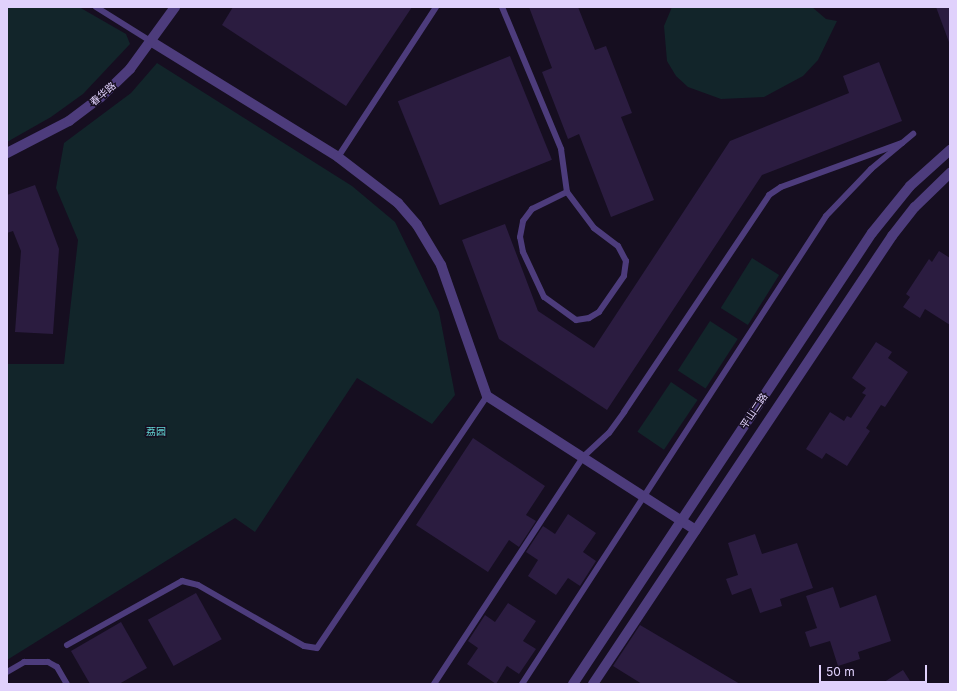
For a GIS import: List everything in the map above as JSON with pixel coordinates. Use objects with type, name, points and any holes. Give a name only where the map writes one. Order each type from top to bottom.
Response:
[{"type":"street","name":"春华路","points":[[7,153],[69,121],[100,98],[130,70],[152,42],[175,7]]},
{"type":"street","points":[[152,42],[338,157],[398,203],[421,232],[441,264],[487,396],[696,530]]},
{"type":"street","name":"平山二路","points":[[573,684],[872,233],[910,186],[950,150]]},
{"type":"street","name":"平山二路","points":[[593,684],[892,236],[915,207],[950,173]]},
{"type":"lane","points":[[96,7],[152,42]]},
{"type":"lane","points":[[338,157],[436,7]]},
{"type":"lane","points":[[502,7],[560,149],[567,192],[594,228],[618,246],[626,261],[624,276],[599,312],[589,318],[576,320],[544,297],[522,244],[523,221],[532,209],[567,192]]},
{"type":"lane","points":[[522,684],[826,216],[871,169],[913,134]]},
{"type":"lane","points":[[434,684],[583,457],[609,433],[624,412],[769,195],[781,187],[902,143]]},
{"type":"lane","points":[[67,645],[182,581],[198,585],[304,646],[317,648],[487,396]]},
{"type":"lane","points":[[7,672],[24,662],[48,662],[58,667],[67,684]]},
{"type":"green space","points":[[7,7],[79,7],[126,34],[130,44],[83,94],[51,117],[7,142]]},
{"type":"green space","points":[[672,7],[812,7],[826,19],[837,21],[818,60],[803,76],[764,97],[721,99],[688,87],[676,76],[667,61],[664,26]]},
{"type":"green space","name":"荔园","points":[[157,63],[352,186],[395,222],[439,312],[455,395],[432,424],[357,378],[255,532],[235,518],[7,660],[7,364],[64,364],[78,240],[56,188],[64,143],[131,93]]},
{"type":"green space","points":[[752,258],[779,275],[748,325],[721,308]]},
{"type":"green space","points":[[710,321],[738,339],[706,388],[678,370]]},
{"type":"green space","points":[[671,382],[698,400],[664,450],[637,432]]},
{"type":"building","points":[[233,7],[412,7],[346,106],[222,25]]},
{"type":"building","points":[[529,7],[578,7],[595,50],[606,46],[632,113],[621,117],[654,200],[611,217],[579,134],[568,139],[542,72],[552,68]]},
{"type":"building","points":[[936,7],[950,7],[950,42],[949,42]]},
{"type":"building","points":[[510,56],[552,160],[440,205],[398,101]]},
{"type":"building","points":[[879,62],[902,121],[762,175],[607,410],[499,339],[462,240],[505,224],[538,311],[594,348],[730,141],[849,93],[843,76]]},
{"type":"building","points":[[35,185],[59,249],[53,334],[15,332],[21,251],[13,231],[7,233],[7,195]]},
{"type":"building","points":[[939,251],[950,258],[950,325],[925,309],[920,318],[903,307],[910,297],[906,294],[929,259],[932,262]]},
{"type":"building","points":[[876,342],[892,352],[888,358],[908,372],[885,407],[881,405],[866,428],[870,431],[847,466],[826,453],[822,459],[806,449],[830,412],[844,421],[847,416],[851,418],[866,395],[862,393],[866,388],[852,378]]},
{"type":"building","points":[[473,438],[545,486],[526,515],[536,521],[519,547],[509,540],[488,572],[416,525]]},
{"type":"building","points":[[568,514],[596,533],[583,552],[596,561],[580,586],[568,578],[556,595],[528,576],[538,560],[526,552],[543,526],[555,534]]},
{"type":"building","points":[[755,534],[762,554],[797,543],[813,588],[780,599],[782,606],[760,613],[751,588],[732,595],[726,579],[738,575],[728,543]]},
{"type":"building","points":[[833,587],[840,608],[876,595],[891,641],[858,652],[860,659],[838,666],[830,641],[810,647],[805,632],[817,628],[806,596]]},
{"type":"building","points":[[196,593],[222,639],[174,666],[148,620]]},
{"type":"building","points":[[508,603],[536,621],[523,641],[536,649],[519,674],[507,666],[496,684],[467,664],[478,648],[468,641],[485,615],[495,622]]},
{"type":"building","points":[[121,622],[147,668],[119,684],[90,684],[71,651]]},
{"type":"building","points":[[640,625],[740,684],[642,684],[613,666]]},
{"type":"building","points":[[903,670],[912,684],[881,684]]}]
